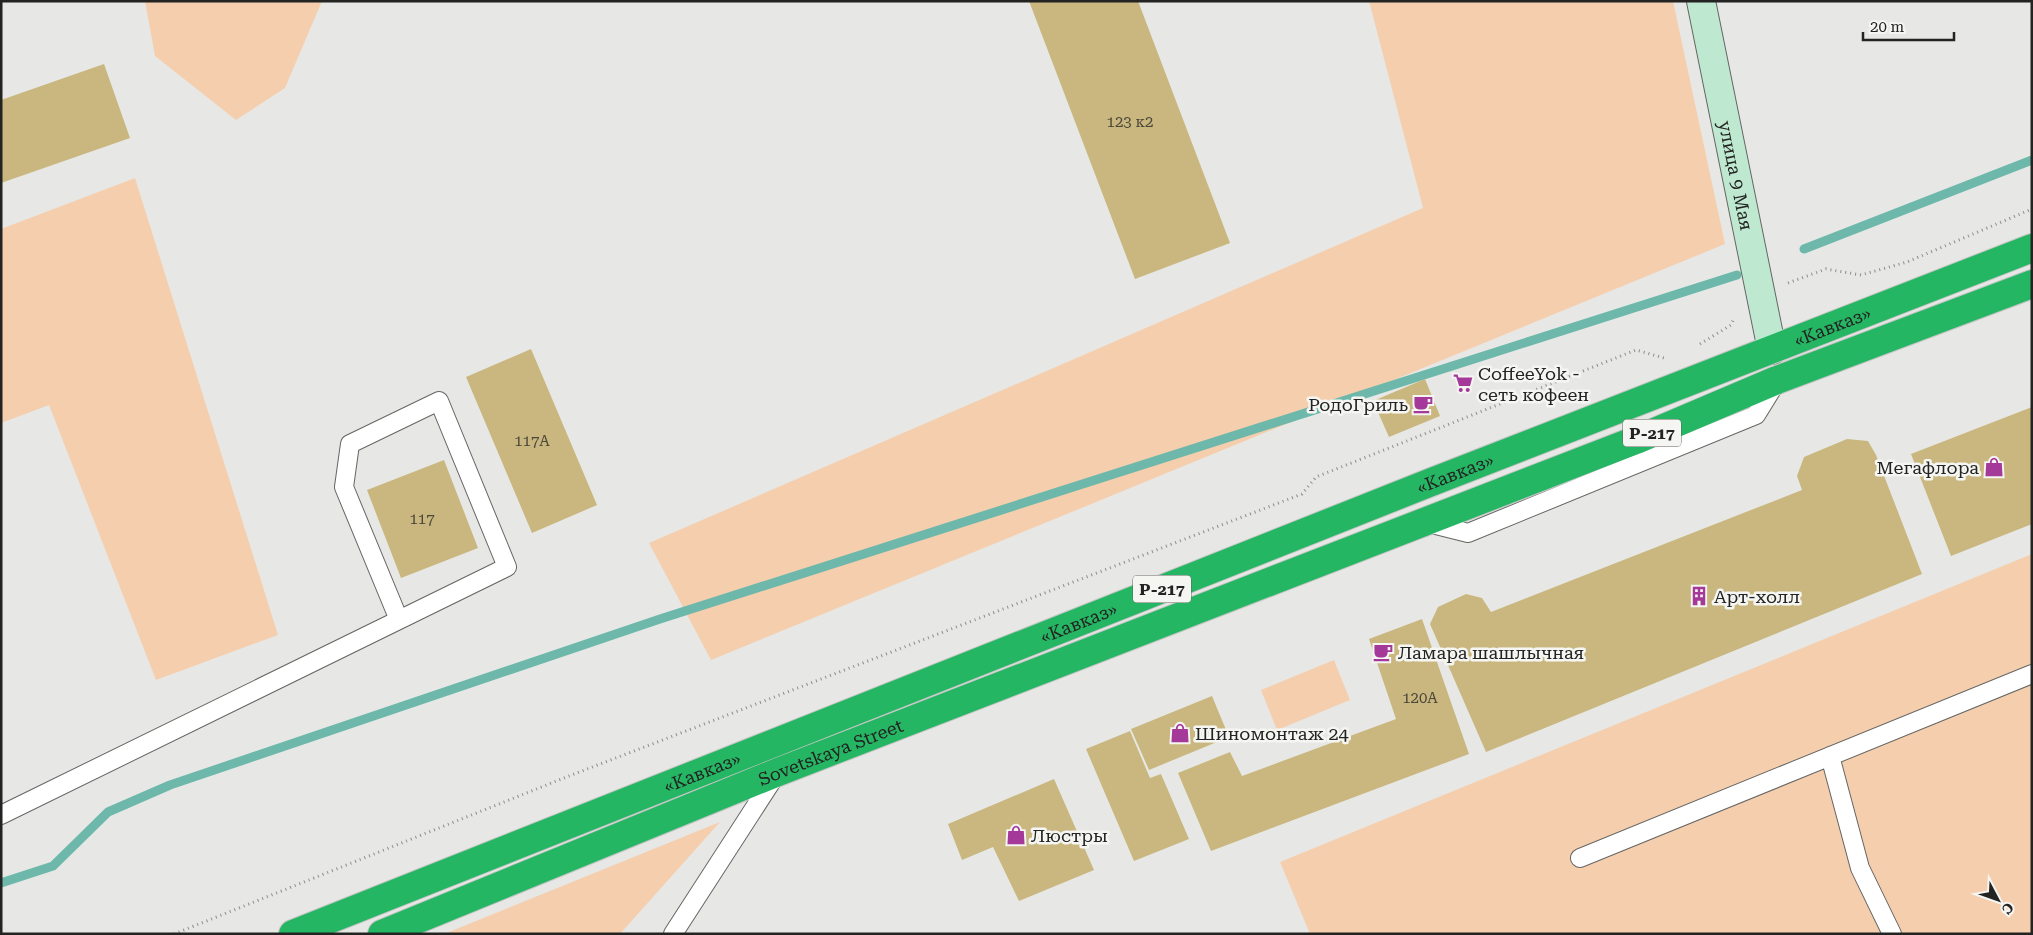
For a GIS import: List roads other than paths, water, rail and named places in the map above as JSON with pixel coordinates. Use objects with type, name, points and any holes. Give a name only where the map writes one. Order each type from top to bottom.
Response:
[{"type":"highway","name":"«Кавказ»","points":[[293,934],[1429,483],[2032,248]]},
{"type":"highway","name":"«Кавказ»","points":[[1281,578],[1636,440],[1777,380],[2032,284]]},
{"type":"highway","name":"Sovetskaya Street","points":[[382,934],[778,772],[1281,578]]},
{"type":"street","name":"улица 9 Мая","points":[[1701,1],[1772,350]]},
{"type":"lane","points":[[1,815],[507,568],[439,400],[350,444],[344,487],[399,620]]},
{"type":"lane","points":[[1580,858],[2032,674]]},
{"type":"lane","points":[[1830,756],[1860,868],[1892,934]]},
{"type":"lane","points":[[673,934],[778,772]]},
{"type":"waterway","points":[[1804,249],[2032,160]]},
{"type":"waterway","points":[[1,883],[53,866],[108,812],[170,785],[660,619],[1737,275]]},
{"type":"place","name":"CoffeeYok - сеть кофеен","points":[[1463,383]]},
{"type":"place","name":"РодоГриль","points":[[1423,404]]},
{"type":"place","name":"Мегафлора","points":[[1994,467]]},
{"type":"place","name":"Арт-холл","points":[[1699,596]]},
{"type":"place","name":"Ламара шашлычная","points":[[1383,652]]},
{"type":"place","name":"Шиномонтаж 24","points":[[1180,733]]},
{"type":"place","name":"Люстры","points":[[1016,835]]}]
